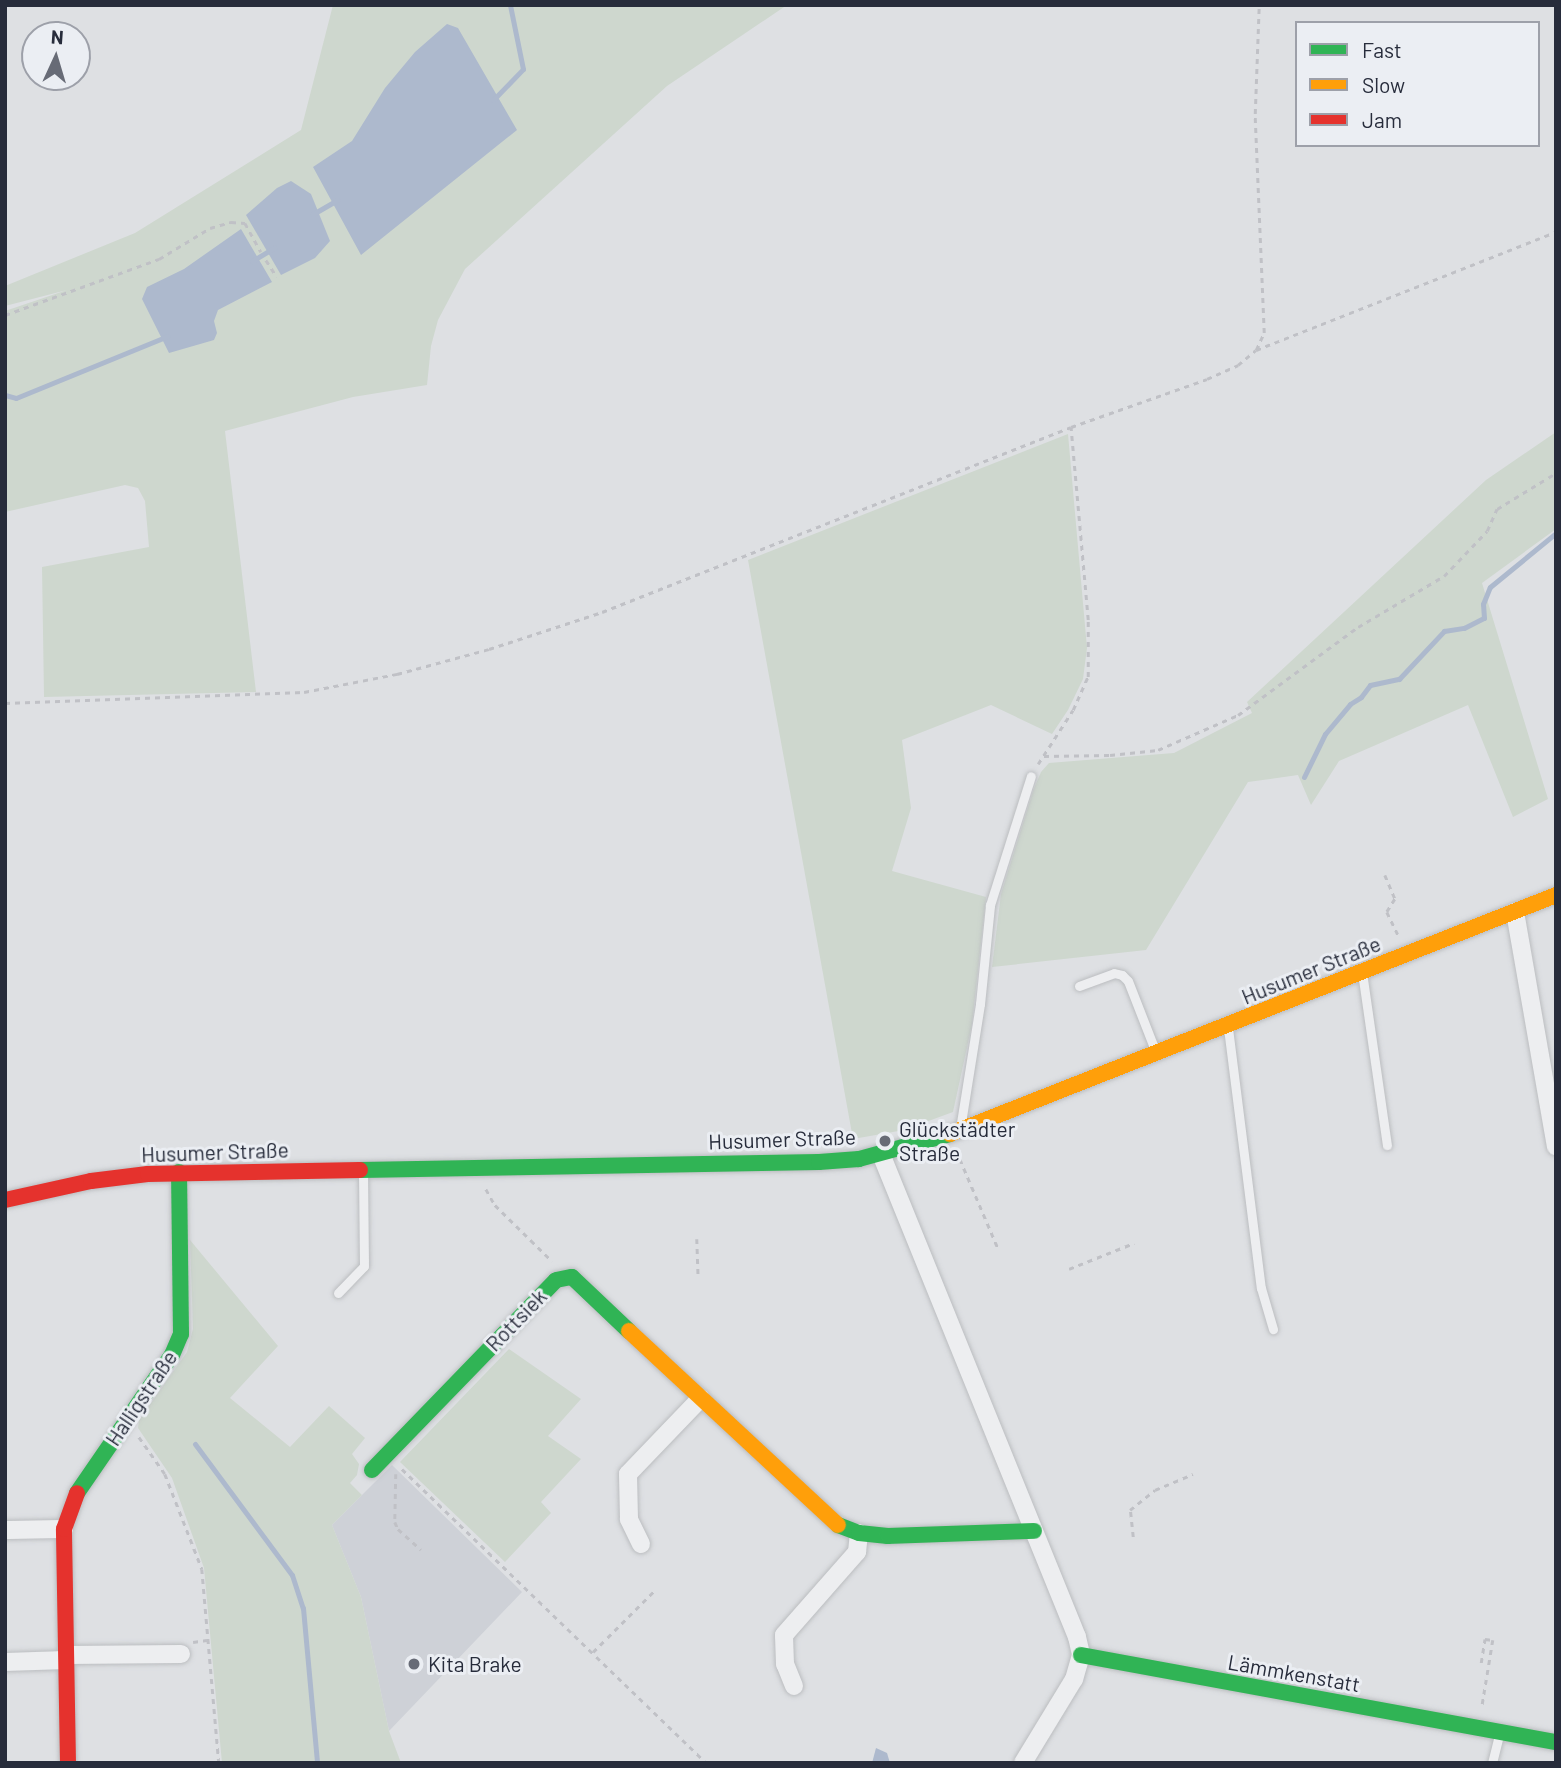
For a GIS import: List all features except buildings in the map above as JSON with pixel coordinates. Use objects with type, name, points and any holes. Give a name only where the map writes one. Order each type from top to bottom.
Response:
[{"type":"street","name":"Husumer Straße","points":[[5,1200],[116,1177],[179,1172],[819,1162],[881,1154],[960,1131],[1556,895]]},
{"type":"street","points":[[1515,912],[1555,1134]]},
{"type":"street","points":[[881,1154],[1077,1637],[1081,1655],[1068,1691],[1023,1763]]},
{"type":"street","name":"Halligstraße","points":[[68,1763],[64,1529],[73,1499],[172,1355],[181,1334],[183,1315],[179,1172]]},
{"type":"street","name":"Rottsiek","points":[[372,1470],[550,1286],[565,1278],[579,1282],[836,1524],[859,1533],[888,1536],[1034,1531]]},
{"type":"street","points":[[641,1544],[629,1519],[628,1474],[701,1398]]},
{"type":"street","points":[[5,1530],[64,1529]]},
{"type":"street","points":[[794,1686],[785,1664],[784,1635],[857,1552],[859,1533]]},
{"type":"street","points":[[5,1662],[65,1657],[181,1654]]},
{"type":"street","name":"Lämmkenstatt","points":[[1081,1655],[1556,1742]]},
{"type":"lane","points":[[960,1131],[979,1004],[990,905],[1031,776]]},
{"type":"lane","points":[[1362,971],[1387,1145]]},
{"type":"lane","points":[[1079,986],[1114,973],[1122,975],[1128,981],[1156,1054]]},
{"type":"lane","points":[[1228,1026],[1261,1288],[1273,1329]]},
{"type":"lane","points":[[338,1293],[363,1266],[363,1170]]},
{"type":"lane","points":[[1492,1763],[1499,1732]]},
{"type":"path","points":[[1256,350],[1264,333],[1255,114],[1259,5]]},
{"type":"path","points":[[5,315],[159,259],[209,228],[231,222],[245,223],[261,252]]},
{"type":"path","points":[[5,703],[304,692],[397,674],[489,649],[602,612],[1071,427],[1207,379],[1238,365],[1256,350],[1555,232]]},
{"type":"path","points":[[266,260],[277,277]]},
{"type":"path","points":[[1031,776],[1073,710],[1088,677],[1088,620],[1071,427]]},
{"type":"path","points":[[1044,756],[1110,755],[1158,750],[1238,715],[1358,627],[1444,576],[1487,531],[1497,509],[1556,473]]},
{"type":"path","points":[[1385,875],[1395,899],[1387,912],[1406,954]]},
{"type":"path","points":[[960,1131],[960,1159],[998,1248]]},
{"type":"path","points":[[473,1168],[495,1205],[565,1278]]},
{"type":"path","points":[[697,1240],[698,1276]]},
{"type":"path","points":[[1069,1269],[1134,1243]]},
{"type":"path","points":[[127,1419],[165,1474],[202,1569],[219,1763]]},
{"type":"path","points":[[421,1550],[398,1529],[395,1522],[396,1464],[706,1763]]},
{"type":"path","points":[[1133,1537],[1130,1510],[1155,1490],[1193,1474]]},
{"type":"path","points":[[593,1652],[655,1590]]},
{"type":"path","points":[[1478,1728],[1493,1640],[1485,1639],[1481,1662]]},
{"type":"shaded area","points":[[333,5],[787,5],[667,86],[465,269],[438,320],[431,346],[427,385],[353,397],[225,431],[256,692],[44,697],[42,567],[149,547],[145,501],[138,488],[125,485],[5,512],[5,311],[67,290],[5,306],[5,286],[135,233],[301,130]]},
{"type":"shaded area","points":[[1556,432],[1556,529],[1482,583],[1548,799],[1513,817],[1468,705],[1339,761],[1311,805],[1298,775],[1248,782],[1146,950],[992,967],[1001,894],[1033,791],[1041,772],[1049,763],[1174,753],[1252,713],[1247,702],[1486,480]]},
{"type":"shaded area","points":[[1068,434],[1087,648],[1083,679],[1068,710],[1052,734],[991,705],[902,740],[911,808],[892,871],[986,897],[972,1024],[953,1112],[904,1130],[853,1139],[748,560]]},
{"type":"shaded area","points":[[190,1240],[278,1346],[230,1398],[290,1447],[329,1406],[365,1438],[352,1454],[359,1464],[357,1475],[350,1483],[362,1495],[332,1525],[361,1597],[389,1731],[401,1763],[222,1763],[204,1568],[172,1478],[138,1428],[139,1420],[187,1352],[193,1329]]},
{"type":"shaded area","points":[[509,1349],[581,1399],[548,1436],[581,1459],[541,1502],[551,1513],[505,1562],[400,1462]]},
{"type":"shaded area","name":"Kita Brake","points":[[392,1465],[522,1592],[389,1731],[361,1597],[332,1525]]},
{"type":"water","points":[[447,24],[458,28],[517,130],[361,255],[313,167],[352,141],[385,88],[415,52]]},
{"type":"water","points":[[291,181],[311,194],[330,241],[315,258],[281,275],[246,215],[277,188]]},
{"type":"water","points":[[241,229],[272,282],[218,310],[214,321],[217,333],[214,340],[169,353],[142,299],[147,287],[184,269]]},
{"type":"water","points":[[876,1748],[887,1753],[890,1763],[872,1763]]},
{"type":"waterway","points":[[493,100],[523,69],[510,5]]},
{"type":"waterway","points":[[313,214],[337,200]]},
{"type":"waterway","points":[[252,261],[274,248]]},
{"type":"waterway","points":[[5,395],[16,398],[168,336]]},
{"type":"waterway","points":[[1304,777],[1325,734],[1350,704],[1361,697],[1370,685],[1399,679],[1444,631],[1464,628],[1484,618],[1483,604],[1490,587],[1556,533]]},
{"type":"waterway","points":[[195,1444],[292,1575],[303,1608],[317,1763]]},
{"type":"traffic: fast","points":[[360,1170],[819,1162],[859,1159],[950,1134]]},
{"type":"traffic: fast","points":[[77,1493],[172,1355],[181,1334],[179,1172]]},
{"type":"traffic: fast","points":[[372,1470],[556,1280],[572,1277],[629,1331]]},
{"type":"traffic: fast","points":[[838,1525],[859,1533],[888,1536],[1034,1531]]},
{"type":"traffic: fast","points":[[1081,1655],[1556,1742]]},
{"type":"traffic: slow","points":[[950,1134],[1556,895]]},
{"type":"traffic: slow","points":[[629,1331],[838,1525]]},
{"type":"traffic: jam","points":[[5,1200],[91,1181],[148,1174],[360,1170]]},
{"type":"traffic: jam","points":[[68,1763],[64,1529],[77,1493]]},
{"type":"place","name":"Glückstädter Straße","points":[[885,1141]]},
{"type":"place","name":"Kita Brake","points":[[414,1664]]}]
